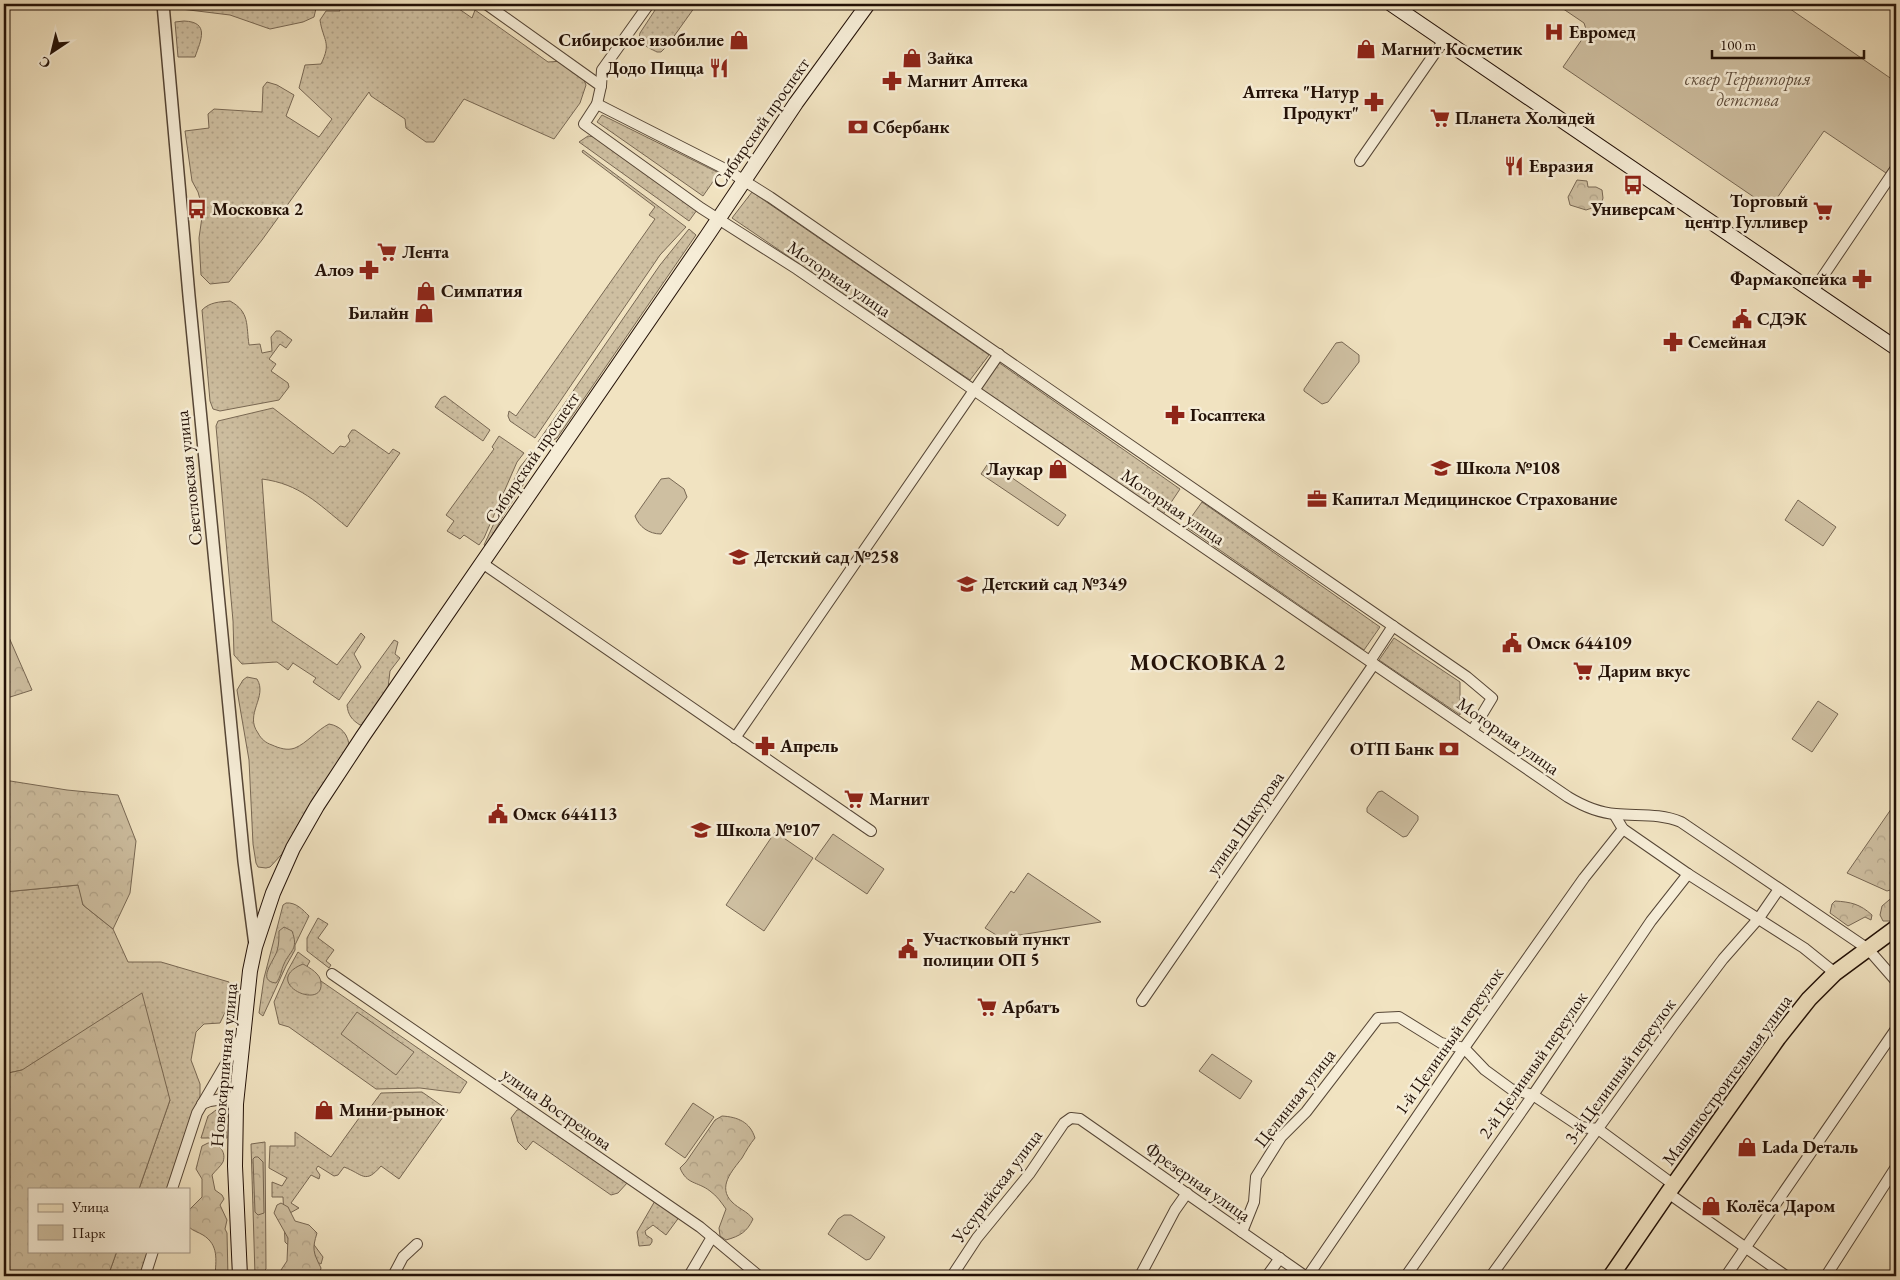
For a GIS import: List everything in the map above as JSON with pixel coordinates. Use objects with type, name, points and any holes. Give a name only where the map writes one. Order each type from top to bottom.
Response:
[{"type":"main road","name":"Сибирский проспект","points":[[255,948],[272,893],[293,848],[317,806],[796,104],[868,4]]},
{"type":"main road","points":[[1391,4],[1896,348]]},
{"type":"main road","name":"Машиностроительная улица","points":[[1611,1276],[1778,1038],[1809,999],[1835,972],[1896,928]]},
{"type":"main road","name":"Новокирпичная улица","points":[[240,1276],[234,1166],[236,1098],[255,948]]},
{"type":"street","name":"Светловская улица","points":[[163,4],[244,861],[255,948]]},
{"type":"street","points":[[486,4],[595,79],[601,86]]},
{"type":"street","points":[[597,104],[602,70],[649,4]]},
{"type":"street","points":[[1360,161],[1444,40]]},
{"type":"street","name":"Моторная улица","points":[[1472,730],[1492,698],[1467,677],[744,180],[597,104],[584,124],[718,219],[797,269],[1574,801],[1593,810],[1614,814],[1668,816],[1681,822],[1868,949],[1896,981]]},
{"type":"street","points":[[1813,291],[1896,168]]},
{"type":"street","points":[[735,738],[999,354]]},
{"type":"street","points":[[482,563],[871,832]]},
{"type":"street","name":"улица Шакурова","points":[[1142,1000],[1372,662],[1393,626]]},
{"type":"street","points":[[1614,814],[1623,829],[1688,874],[1804,948],[1835,972]]},
{"type":"street","name":"1-й Целинный переулок","points":[[1306,1276],[1584,878],[1623,829]]},
{"type":"street","name":"2-й Целинный переулок","points":[[1406,1276],[1533,1095],[1651,921],[1688,874]]},
{"type":"street","name":"3-й Целинный переулок","points":[[1492,1276],[1723,959],[1759,918],[1779,889]]},
{"type":"street","name":"улица Вострецова","points":[[332,974],[700,1227],[759,1276]]},
{"type":"street","name":"Целинная улица","points":[[1242,1232],[1254,1202],[1256,1177],[1281,1137],[1306,1112],[1378,1018],[1399,1017],[1441,1042],[1464,1048]]},
{"type":"street","points":[[1726,1276],[1896,1028]]},
{"type":"street","points":[[172,1188],[197,1113],[243,1033]]},
{"type":"street","points":[[1464,1048],[1485,1070],[1511,1089],[1533,1095],[1581,1127],[1598,1129],[1745,1249],[1786,1276]]},
{"type":"street","points":[[202,1104],[210,1101],[236,1098]]},
{"type":"street","name":"Фрезерная улица","points":[[1071,1118],[1080,1119],[1306,1276]]},
{"type":"street","name":"Уссурийская улица","points":[[952,1276],[977,1238],[1030,1173],[1064,1123],[1071,1118]]},
{"type":"street","points":[[1826,1276],[1896,1167]]},
{"type":"street","points":[[1140,1276],[1186,1193]]},
{"type":"street","points":[[689,1276],[712,1237]]},
{"type":"street","points":[[393,1276],[403,1257],[417,1244]]},
{"type":"street","points":[[145,1276],[153,1252]]},
{"type":"street","points":[[1267,1276],[1280,1258]]},
{"type":"green space","points":[[176,4],[317,4],[314,17],[303,22],[270,29],[230,15],[181,9]]},
{"type":"green space","points":[[337,4],[452,4],[472,18],[475,10],[548,62],[564,61],[581,73],[586,85],[580,103],[554,139],[464,99],[434,142],[426,142],[406,128],[405,119],[371,96],[369,92],[262,240],[229,282],[210,284],[201,275],[199,238],[203,210],[198,192],[192,181],[185,131],[209,128],[208,114],[214,109],[262,112],[263,87],[267,82],[277,85],[294,95],[286,116],[319,137],[332,119],[299,88],[305,65],[321,64],[326,51],[326,42],[320,20],[326,11],[340,11]]},
{"type":"green space","points":[[659,4],[697,4],[667,46],[661,52],[657,52],[644,45],[640,40],[640,33]]},
{"type":"green space","name":"сквер Территория детства","points":[[1556,4],[1783,4],[1896,82],[1896,158],[1886,173],[1824,131],[1770,208],[1563,67],[1587,32],[1584,23]]},
{"type":"green space","points":[[184,21],[198,25],[202,33],[195,57],[178,57],[175,22]]},
{"type":"green space","points":[[602,115],[719,173],[703,196],[597,122]]},
{"type":"green space","points":[[588,136],[595,137],[697,210],[689,221],[579,142]]},
{"type":"green space","points":[[583,150],[686,227],[660,255],[535,438],[510,421],[509,411],[516,416],[655,219],[649,215],[655,207],[582,152]]},
{"type":"green space","points":[[1577,180],[1587,181],[1588,187],[1596,187],[1602,190],[1603,198],[1601,205],[1586,210],[1570,205],[1568,197]]},
{"type":"green space","points":[[752,192],[989,355],[970,380],[732,218]]},
{"type":"green space","points":[[689,229],[696,235],[557,438],[548,443],[538,442],[660,265]]},
{"type":"green space","points":[[230,301],[244,314],[249,345],[260,344],[262,353],[272,351],[271,337],[276,331],[280,331],[292,340],[286,348],[280,344],[269,359],[276,364],[271,371],[288,383],[289,387],[279,400],[220,411],[213,409],[210,401],[202,310],[211,304]]},
{"type":"green space","points":[[1342,342],[1359,355],[1359,362],[1328,402],[1322,404],[1304,391],[1304,389],[1336,343]]},
{"type":"green space","points":[[998,362],[1180,489],[1162,516],[979,390]]},
{"type":"green space","points":[[445,396],[490,430],[483,441],[435,407],[441,398]]},
{"type":"green space","points":[[273,408],[333,454],[340,446],[345,447],[350,441],[348,436],[352,430],[355,430],[389,454],[393,449],[400,453],[347,527],[298,490],[287,485],[262,479],[272,621],[337,665],[361,633],[365,637],[354,654],[361,667],[339,700],[313,682],[316,678],[293,663],[288,670],[277,662],[242,664],[234,655],[233,621],[216,426],[218,421]]},
{"type":"green space","points":[[499,436],[524,453],[517,462],[484,538],[479,545],[464,535],[460,539],[447,531],[454,521],[446,515],[494,449],[492,447]]},
{"type":"green space","points":[[532,452],[536,463],[534,468],[503,516],[486,547],[484,545],[520,467]]},
{"type":"green space","points":[[989,462],[1066,515],[1058,526],[981,474]]},
{"type":"green space","points":[[669,478],[684,489],[687,497],[661,534],[652,533],[642,527],[635,516],[661,479]]},
{"type":"green space","points":[[1798,500],[1836,527],[1823,546],[1785,520]]},
{"type":"green space","points":[[1202,502],[1380,627],[1364,650],[1185,526]]},
{"type":"green space","points":[[4,626],[32,690],[4,699]]},
{"type":"green space","points":[[1394,638],[1460,682],[1460,715],[1379,660]]},
{"type":"green space","points":[[394,640],[398,642],[395,654],[400,658],[390,671],[388,688],[365,724],[360,725],[351,717],[347,705]]},
{"type":"green space","points":[[247,677],[257,679],[260,686],[253,719],[254,726],[266,742],[280,748],[292,749],[304,743],[329,724],[341,729],[349,743],[349,747],[306,810],[282,854],[270,867],[266,868],[258,867],[256,863],[253,844],[249,760],[237,690]]},
{"type":"green space","points":[[1818,701],[1838,714],[1812,752],[1792,739]]},
{"type":"green space","points":[[4,780],[67,790],[118,795],[136,841],[130,893],[113,929],[83,905],[78,885],[4,892]]},
{"type":"green space","points":[[1382,791],[1418,816],[1418,820],[1407,836],[1403,837],[1367,812],[1367,808],[1378,792]]},
{"type":"green space","points":[[1896,802],[1896,888],[1887,891],[1847,873]]},
{"type":"green space","points":[[775,832],[813,858],[764,931],[726,905]]},
{"type":"green space","points":[[833,834],[884,869],[867,894],[815,859]]},
{"type":"green space","points":[[1028,873],[1101,922],[1001,938],[985,928],[1011,891],[1014,893]]},
{"type":"green space","points":[[79,885],[83,905],[113,929],[128,962],[161,962],[229,982],[232,998],[220,1023],[204,1024],[196,1032],[191,1060],[200,1084],[200,1098],[189,1123],[168,1188],[139,1188],[170,1100],[22,1070],[4,1074],[4,892]]},
{"type":"green space","points":[[1896,894],[1896,917],[1891,921],[1883,921],[1880,915],[1882,906]]},
{"type":"green space","points":[[1835,901],[1859,906],[1872,915],[1871,920],[1865,917],[1848,926],[1830,913],[1832,904]]},
{"type":"green space","points":[[286,903],[296,905],[309,916],[263,1016],[259,1013],[264,978],[283,905]]},
{"type":"green space","points":[[318,918],[328,924],[318,938],[334,950],[326,961],[331,965],[329,968],[307,951],[307,938]]},
{"type":"green space","points":[[284,927],[292,931],[295,942],[276,983],[267,979],[267,975],[278,949],[279,931]]},
{"type":"green space","points":[[298,952],[310,961],[305,970],[467,1082],[460,1093],[420,1088],[376,1089],[289,1027],[279,1024],[274,1002]]},
{"type":"green space","points":[[303,964],[315,972],[321,980],[319,991],[313,995],[297,991],[290,986],[288,979],[291,971]]},
{"type":"green space","points":[[142,993],[170,1100],[139,1188],[28,1188],[28,1252],[117,1252],[108,1276],[4,1276],[4,1074],[22,1070]]},
{"type":"green space","points":[[357,1012],[414,1052],[396,1075],[341,1034]]},
{"type":"green space","points":[[1212,1054],[1252,1081],[1240,1099],[1199,1071]]},
{"type":"green space","points":[[422,1092],[448,1110],[399,1179],[381,1166],[376,1172],[367,1177],[344,1167],[338,1175],[334,1176],[318,1166],[316,1169],[320,1175],[319,1179],[311,1175],[291,1203],[299,1208],[290,1213],[291,1226],[312,1242],[323,1257],[321,1264],[292,1249],[285,1242],[283,1197],[272,1197],[272,1182],[282,1186],[287,1178],[269,1168],[270,1146],[295,1146],[295,1132],[331,1157],[367,1107],[370,1108],[381,1093]]},
{"type":"green space","points":[[693,1103],[714,1117],[685,1158],[665,1144]]},
{"type":"green space","points":[[524,1109],[628,1182],[618,1193],[611,1195],[533,1141],[526,1150],[518,1142],[511,1118],[517,1110]]},
{"type":"green space","points":[[216,1110],[223,1114],[227,1138],[201,1138],[208,1116]]},
{"type":"green space","points":[[722,1116],[743,1121],[750,1128],[755,1138],[730,1174],[726,1185],[726,1191],[732,1202],[753,1219],[743,1233],[726,1240],[720,1236],[719,1228],[726,1209],[712,1193],[689,1180],[680,1168],[715,1120]]},
{"type":"green space","points":[[265,1142],[266,1269],[259,1276],[255,1275],[251,1144]]},
{"type":"green space","points":[[208,1143],[215,1144],[224,1154],[223,1162],[212,1175],[215,1190],[224,1199],[220,1205],[227,1220],[225,1229],[227,1233],[228,1276],[215,1276],[215,1253],[212,1243],[190,1228],[190,1209],[202,1197],[202,1179],[196,1169],[202,1146]]},
{"type":"green space","points":[[258,1157],[263,1162],[264,1213],[258,1215],[255,1212],[253,1159]]},
{"type":"green space","points":[[656,1199],[680,1216],[666,1235],[653,1225],[645,1231],[646,1235],[652,1239],[650,1245],[639,1246],[637,1232]]},
{"type":"green space","points":[[281,1203],[288,1207],[295,1221],[309,1225],[317,1233],[314,1250],[321,1268],[319,1276],[279,1276],[287,1261],[288,1238],[274,1213],[277,1205]]},
{"type":"green space","points":[[844,1215],[851,1215],[885,1237],[870,1259],[866,1260],[828,1234],[838,1219]]},
{"type":"green space","points":[[117,1252],[149,1252],[141,1276],[108,1276]]},
{"type":"place","name":"Евромед","points":[[1554,32]]},
{"type":"place","name":"Сибирское изобилие","points":[[739,40]]},
{"type":"place","name":"Магнит Косметик","points":[[1366,49]]},
{"type":"place","name":"Зайка","points":[[912,58]]},
{"type":"place","name":"Додо Пицца","points":[[719,68]]},
{"type":"place","name":"Магнит Аптека","points":[[892,81]]},
{"type":"place","name":"Аптека \"Натур Продукт\"","points":[[1374,102]]},
{"type":"place","name":"Планета Холидей","points":[[1440,118]]},
{"type":"place","name":"Сбербанк","points":[[858,127]]},
{"type":"place","name":"Евразия","points":[[1514,166]]},
{"type":"place","name":"Универсам","points":[[1633,185]]},
{"type":"place","name":"Московка 2","points":[[197,209]]},
{"type":"place","name":"Торговый центр Гулливер","points":[[1823,211]]},
{"type":"place","name":"Лента","points":[[387,252]]},
{"type":"place","name":"Алоэ","points":[[369,270]]},
{"type":"place","name":"Фармакопейка","points":[[1862,279]]},
{"type":"place","name":"Симпатия","points":[[426,291]]},
{"type":"place","name":"Билайн","points":[[424,313]]},
{"type":"place","name":"СДЭК","points":[[1742,319]]},
{"type":"place","name":"Семейная","points":[[1673,342]]},
{"type":"place","name":"Госаптека","points":[[1175,415]]},
{"type":"place","name":"Школа №108","points":[[1441,468]]},
{"type":"place","name":"Лаукар","points":[[1058,469]]},
{"type":"place","name":"Капитал Медицинское Страхование","points":[[1317,499]]},
{"type":"place","name":"Детский сад №258","points":[[739,557]]},
{"type":"place","name":"Детский сад №349","points":[[967,584]]},
{"type":"place","name":"Омск 644109","points":[[1512,643]]},
{"type":"place","name":"Дарим вкус","points":[[1583,671]]},
{"type":"place","name":"Апрель","points":[[765,746]]},
{"type":"place","name":"ОТП Банк","points":[[1449,749]]},
{"type":"place","name":"Магнит","points":[[854,799]]},
{"type":"place","name":"Омск 644113","points":[[498,814]]},
{"type":"place","name":"Школа №107","points":[[701,830]]},
{"type":"place","name":"Участковый пункт полиции ОП 5","points":[[908,949]]},
{"type":"place","name":"Арбатъ","points":[[987,1007]]},
{"type":"place","name":"Мини-рынок","points":[[324,1110]]},
{"type":"place","name":"Lada Dеталь","points":[[1747,1147]]},
{"type":"place","name":"Колёса Даром","points":[[1711,1206]]},
{"type":"district","name":"МОСКОВКА 2","points":[[1208,662]]}]
